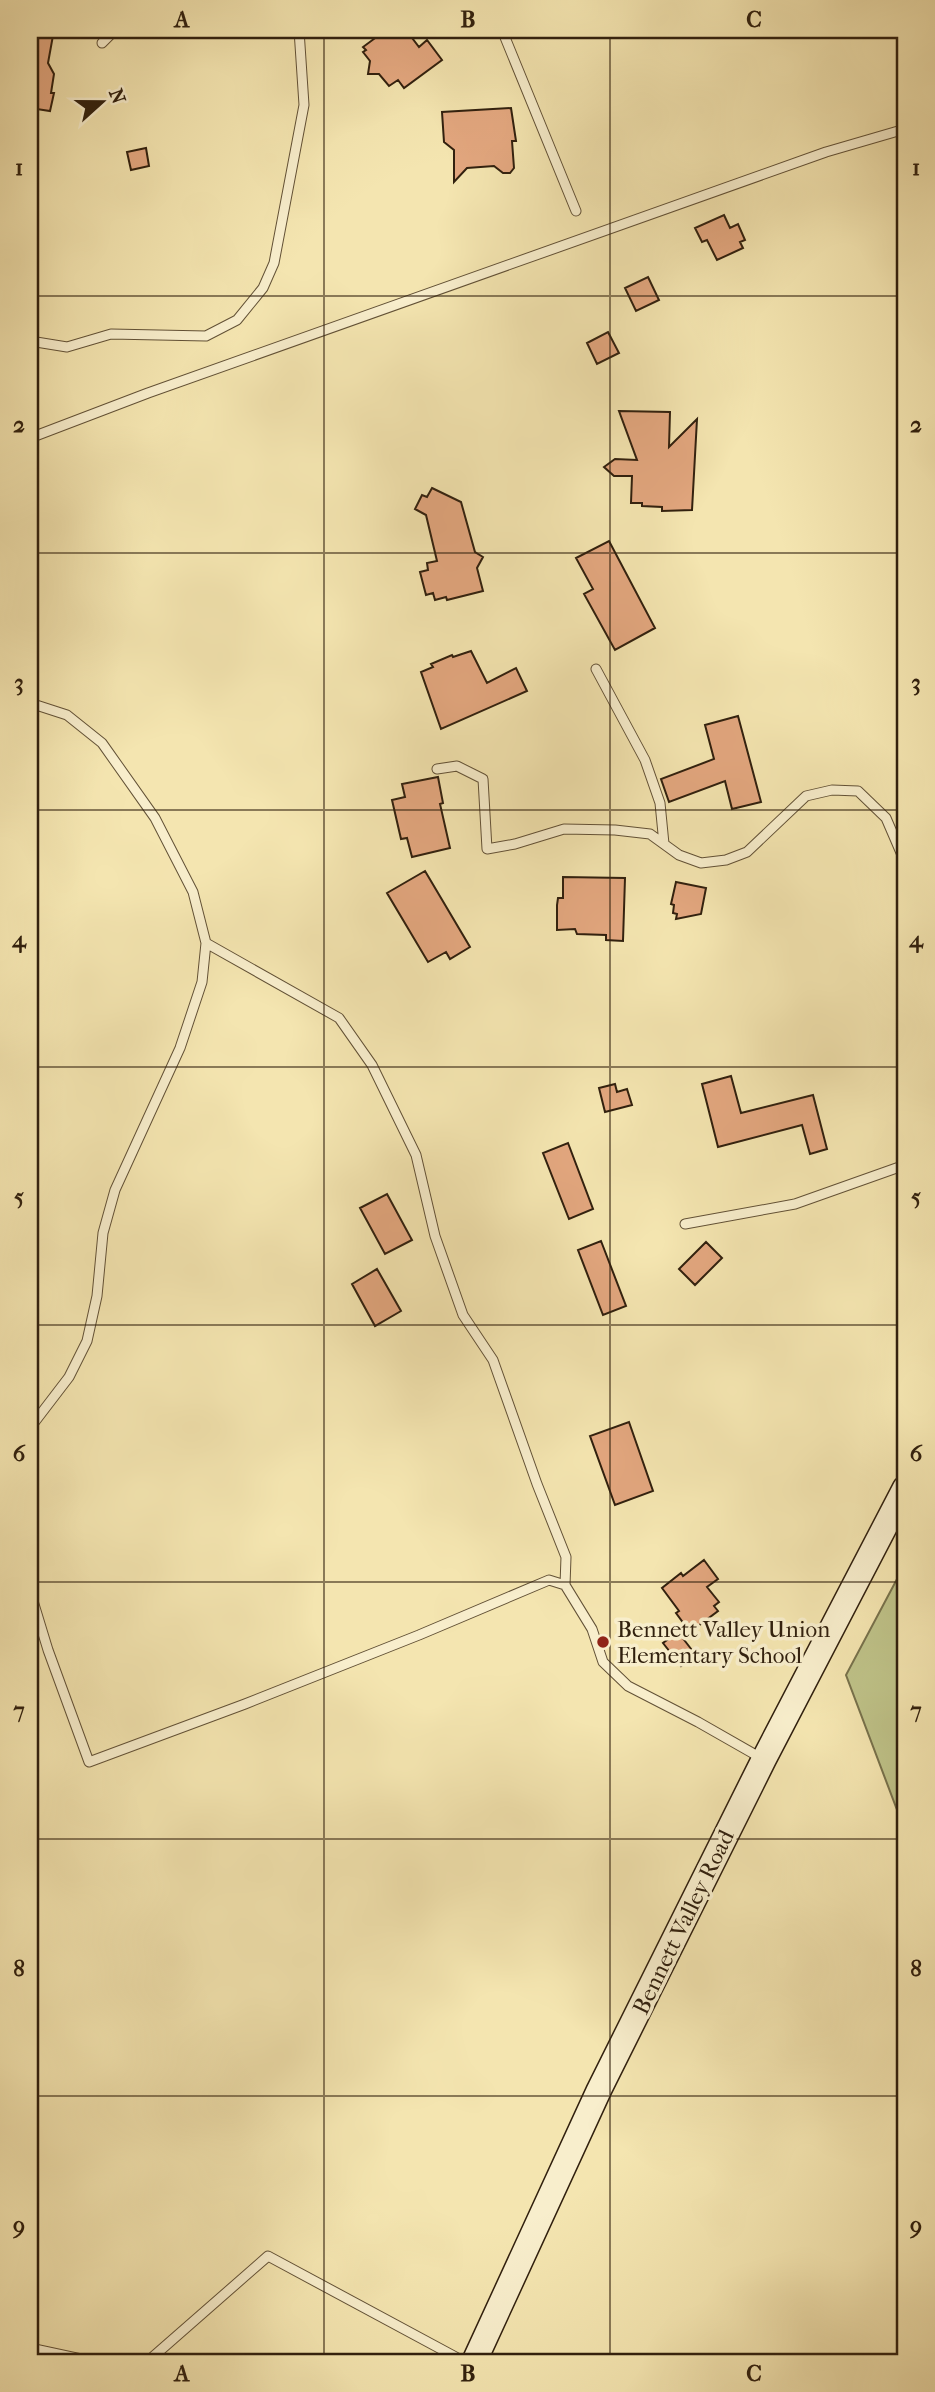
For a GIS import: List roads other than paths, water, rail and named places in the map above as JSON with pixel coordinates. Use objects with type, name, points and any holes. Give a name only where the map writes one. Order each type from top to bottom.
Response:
[{"type":"street","name":"Bennett Valley Road","points":[[474,2362],[599,2090],[764,1759],[905,1488]]},
{"type":"lane","points":[[102,43],[115,30]]},
{"type":"lane","points":[[30,341],[67,347],[111,334],[206,336],[237,320],[264,288],[274,263],[304,105],[299,30]]},
{"type":"lane","points":[[502,30],[576,211]]},
{"type":"lane","points":[[30,438],[148,393],[826,152],[905,129]]},
{"type":"lane","points":[[596,669],[645,760],[660,803],[664,844]]},
{"type":"lane","points":[[30,703],[67,715],[102,743],[155,818],[193,892],[206,943],[202,982],[180,1048],[115,1190],[103,1233],[97,1296],[87,1341],[69,1377],[30,1428]]},
{"type":"lane","points":[[437,769],[457,766],[483,779],[487,849],[515,844],[564,829],[615,830],[650,834],[679,855],[701,863],[726,860],[747,852],[806,796],[832,790],[858,791],[886,818],[905,862]]},
{"type":"lane","points":[[206,943],[339,1018],[372,1065],[416,1155],[435,1236],[463,1315],[493,1360],[566,1557],[565,1585],[592,1629],[603,1662],[628,1686],[764,1759]]},
{"type":"lane","points":[[685,1224],[795,1204],[905,1165]]},
{"type":"lane","points":[[30,1591],[89,1762],[283,1689],[549,1580],[565,1585]]},
{"type":"lane","points":[[147,2362],[268,2256],[465,2362]]},
{"type":"lane","points":[[30,2348],[95,2362]]},
{"type":"place","name":"Bennett Valley Union Elementary School","points":[[603,1642]]}]
